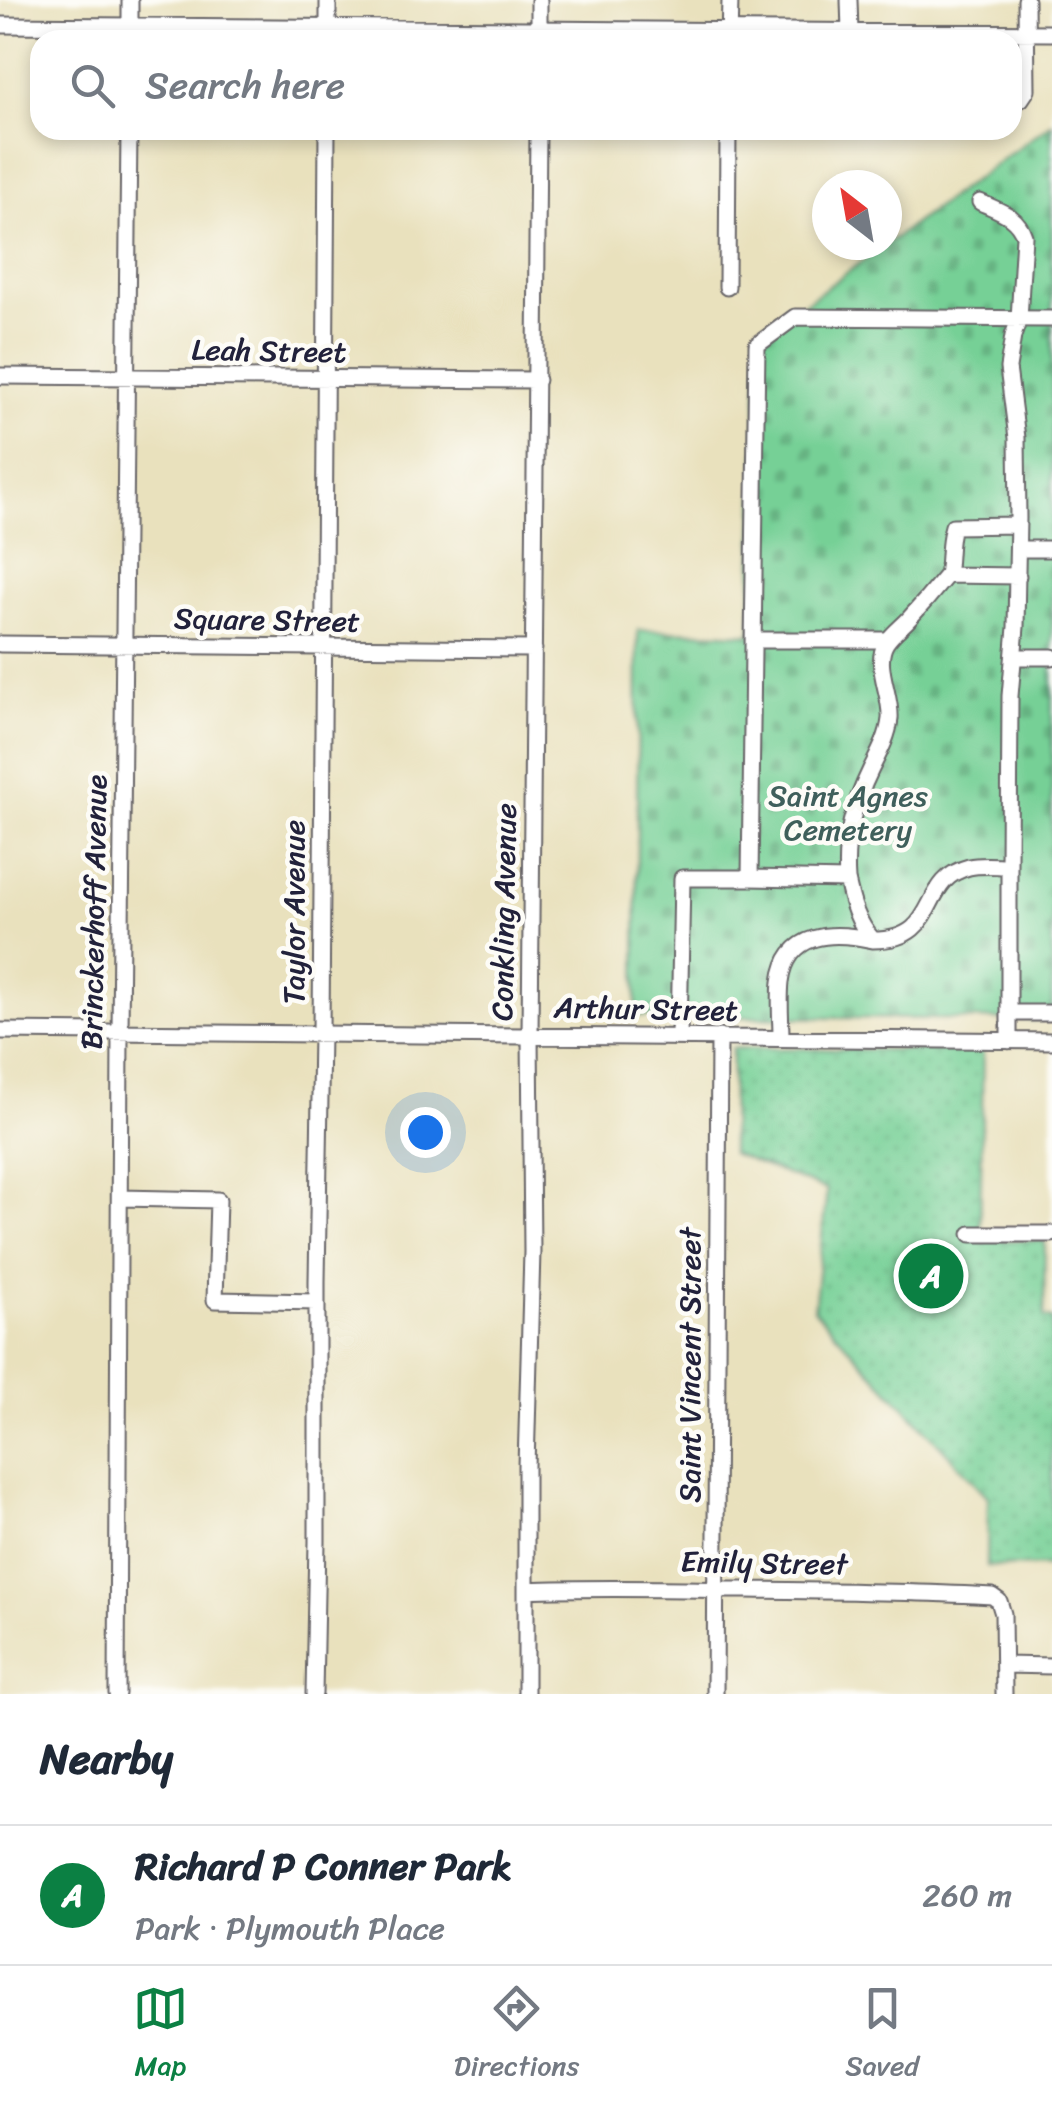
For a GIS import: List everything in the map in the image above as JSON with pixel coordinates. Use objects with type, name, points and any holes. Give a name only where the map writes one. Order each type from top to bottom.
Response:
[{"type":"street","points":[[130,0],[130,30]]},
{"type":"street","points":[[328,0],[328,30]]},
{"type":"street","points":[[539,0],[539,30]]},
{"type":"street","points":[[730,0],[730,30]]},
{"type":"street","points":[[850,0],[850,30]]},
{"type":"street","points":[[1022,99],[1028,90],[1026,0]]},
{"type":"street","points":[[0,24],[87,30]]},
{"type":"street","points":[[1022,32],[1052,32]]},
{"type":"street","name":"Brinckerhoff Avenue","points":[[117,1694],[129,140]]},
{"type":"street","name":"Taylor Avenue","points":[[314,1694],[327,140]]},
{"type":"street","name":"Conkling Avenue","points":[[526,1694],[538,140]]},
{"type":"street","points":[[726,287],[728,140]]},
{"type":"street","points":[[980,202],[1010,215],[1024,236],[1019,319],[1012,336],[1008,368],[1017,438],[1018,525],[1015,657],[1010,696],[1009,1041]]},
{"type":"street","points":[[750,878],[758,345],[795,317],[1052,319]]},
{"type":"street","name":"Leah Street","points":[[0,376],[537,380]]},
{"type":"street","points":[[873,940],[857,918],[846,861],[856,802],[890,722],[882,650],[947,575],[953,526],[1018,525]]},
{"type":"street","points":[[1018,549],[1052,549]]},
{"type":"street","points":[[947,575],[1018,576]]},
{"type":"street","points":[[753,640],[887,640]]},
{"type":"street","name":"Square Street","points":[[0,644],[534,649]]},
{"type":"street","points":[[1015,657],[1052,657]]},
{"type":"street","points":[[781,1038],[781,980],[788,956],[825,934],[892,940],[908,934],[918,925],[938,888],[957,872],[969,867],[1009,866]]},
{"type":"street","points":[[679,1037],[682,878],[847,880]]},
{"type":"street","points":[[1009,1013],[1052,1013]]},
{"type":"street","name":"Arthur Street","points":[[0,1031],[1052,1041]]},
{"type":"street","name":"Saint Vincent Street","points":[[715,1694],[720,1037]]},
{"type":"street","points":[[120,1198],[218,1200],[216,1300],[317,1302]]},
{"type":"street","points":[[972,1234],[1052,1234]]},
{"type":"street","name":"Emily Street","points":[[526,1590],[992,1596],[1003,1614],[1004,1666]]},
{"type":"street","points":[[1004,1694],[1004,1666],[1052,1666]]},
{"type":"green space","name":"Saint Agnes Cemetery","points":[[1052,123],[1052,1020],[636,1016],[638,630],[751,634],[759,337],[864,260],[902,260],[902,233]]},
{"type":"green space","points":[[732,1048],[983,1051],[980,1240],[1045,1241],[1044,1318],[1052,1319],[1052,1567],[987,1566],[988,1497],[814,1310],[827,1190],[731,1153]]},
{"type":"place","name":"Richard P Conner Park","points":[[931,1276]]}]
